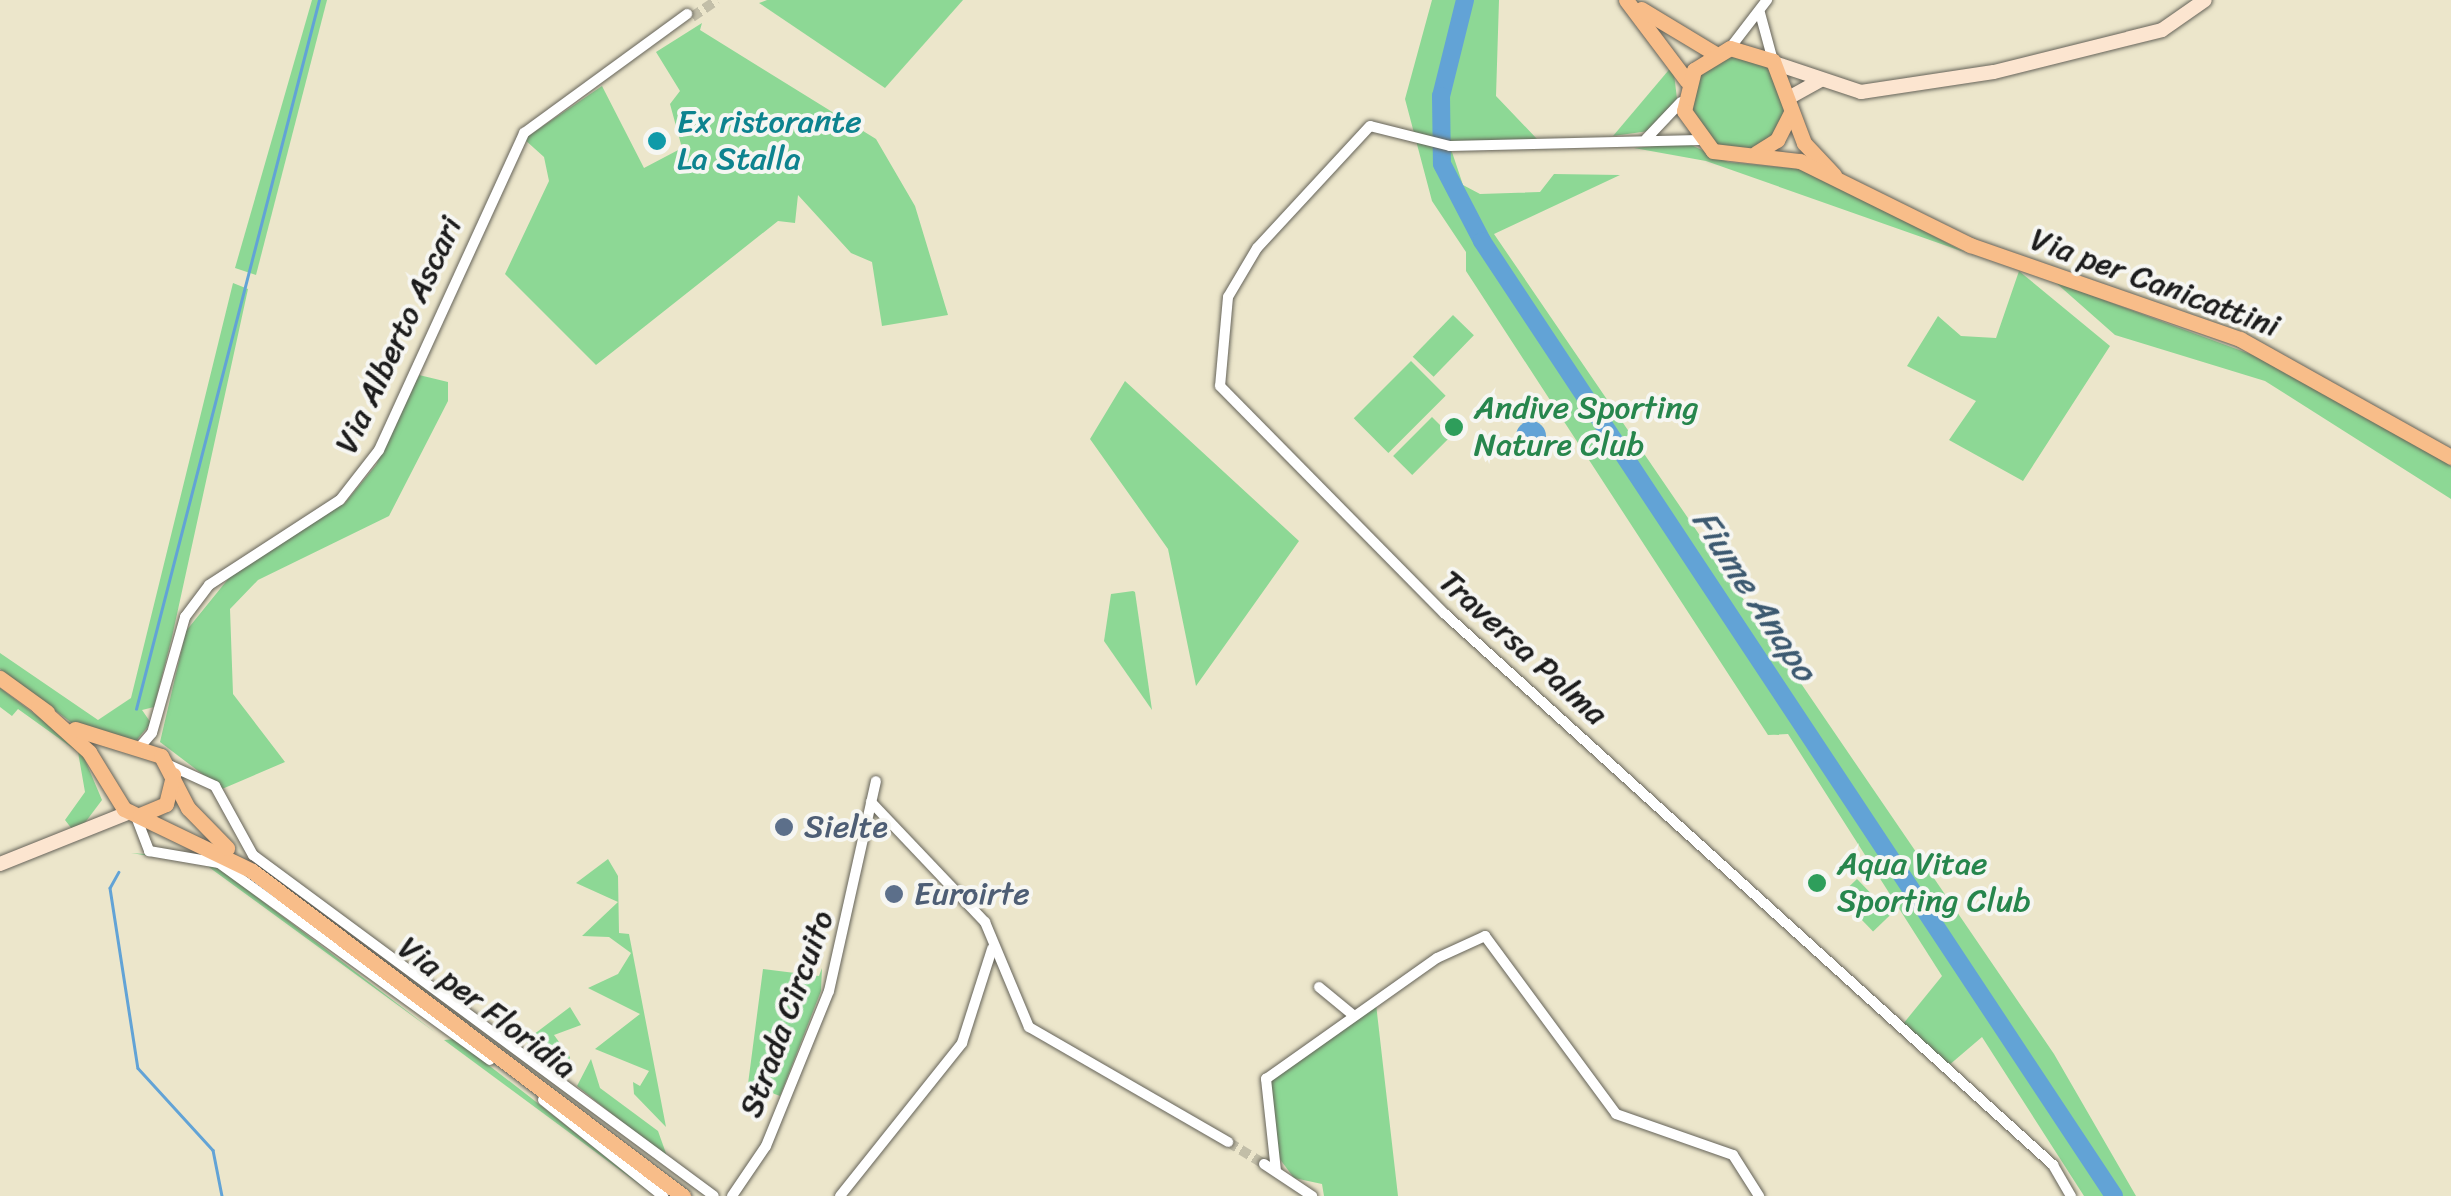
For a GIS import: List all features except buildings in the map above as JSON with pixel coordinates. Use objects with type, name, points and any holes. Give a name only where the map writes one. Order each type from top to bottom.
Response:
[{"type":"main road","points":[[1628,0],[1722,51],[1775,62],[1804,142],[1834,175]]},
{"type":"main road","points":[[1628,0],[1686,88],[1698,140],[1748,156],[1834,175]]},
{"type":"main road","points":[[1686,88],[1722,51]]},
{"type":"main road","points":[[1748,156],[1777,140],[1792,104]]},
{"type":"main road","name":"Via per Canicattini","points":[[1834,175],[1970,245],[2240,338],[2451,458]]},
{"type":"main road","points":[[0,678],[90,752],[111,790],[135,814],[252,871]]},
{"type":"main road","points":[[38,706],[167,764],[176,792],[202,825],[252,871]]},
{"type":"main road","points":[[111,790],[115,764],[136,750]]},
{"type":"main road","points":[[135,814],[176,792]]},
{"type":"main road","name":"Via per Floridia","points":[[252,871],[683,1196]]},
{"type":"street","points":[[1722,51],[1767,0]]},
{"type":"street","points":[[1760,12],[1775,62],[1861,92],[1994,72],[2162,30],[2205,0]]},
{"type":"street","name":"Via Alberto Ascari","points":[[152,733],[185,618],[208,585],[340,500],[379,450],[524,132],[690,15]]},
{"type":"street","points":[[1792,104],[1821,80]]},
{"type":"street","points":[[1636,144],[1666,125],[1686,88]]},
{"type":"street","name":"Traversa Palma","points":[[1636,144],[1422,145],[1389,124],[1364,130],[1257,248],[1219,329],[1225,398],[1507,671],[2053,1164],[2071,1196]]},
{"type":"street","points":[[1636,144],[1698,140]]},
{"type":"street","points":[[136,750],[152,733],[167,764],[200,777],[253,855],[714,1196]]},
{"type":"street","points":[[176,792],[200,777]]},
{"type":"street","name":"Strada Circuito","points":[[732,1196],[766,1146],[829,990],[876,781]]},
{"type":"street","points":[[96,823],[111,790]]},
{"type":"street","points":[[871,802],[985,922],[992,950],[1029,1027],[1228,1142]]},
{"type":"street","points":[[0,864],[96,823],[135,814],[149,851],[219,863],[663,1196]]},
{"type":"street","points":[[1276,1171],[1263,1084],[1353,1015],[1437,958],[1490,937],[1616,1114],[1733,1155],[1759,1196]]},
{"type":"street","points":[[840,1196],[962,1044],[992,950]]},
{"type":"street","points":[[1319,987],[1353,1015]]},
{"type":"street","points":[[1264,1164],[1312,1196]]},
{"type":"green space","points":[[312,0],[327,0],[256,275],[235,268]]},
{"type":"green space","points":[[767,0],[963,0],[885,88],[759,3]]},
{"type":"green space","points":[[1432,0],[1499,0],[1496,96],[1537,139],[1450,146],[1463,185],[1480,194],[1540,192],[1554,174],[1620,175],[1494,234],[2054,1054],[2136,1196],[2084,1196],[1982,1037],[1948,1066],[1903,1024],[1942,976],[1788,734],[1768,735],[1466,271],[1466,252],[1432,201],[1405,99]]},
{"type":"green space","points":[[702,23],[700,30],[876,139],[915,206],[948,315],[882,326],[872,262],[851,253],[798,195],[795,223],[778,221],[596,365],[505,274],[549,181],[544,157],[524,139],[602,86],[644,168],[682,148],[670,104],[680,91],[656,52]]},
{"type":"green space","points":[[1737,57],[1755,61],[1770,71],[1780,86],[1784,104],[1780,122],[1770,137],[1755,147],[1737,151],[1719,147],[1704,137],[1694,122],[1690,104],[1694,86],[1704,71],[1719,61]]},
{"type":"green space","points":[[1673,65],[1677,99],[1649,131],[1613,136]]},
{"type":"green space","points":[[1687,143],[1728,162],[1809,170],[1964,252],[1706,161],[1634,148]]},
{"type":"green space","points":[[2019,271],[2110,346],[2023,481],[1949,440],[1976,401],[1907,366],[1938,316],[1961,336],[1996,338]]},
{"type":"green space","points":[[2055,282],[2288,368],[2451,466],[2451,499],[2265,381],[2115,335]]},
{"type":"green space","points":[[233,283],[248,289],[172,637],[154,707],[142,710],[151,723],[135,742],[84,732],[0,669],[0,653],[98,720],[131,698]]},
{"type":"green space","points":[[1453,315],[1474,335],[1434,377],[1413,357]]},
{"type":"green space","points":[[1411,361],[1446,396],[1388,453],[1354,418]]},
{"type":"green space","points":[[419,375],[448,382],[448,401],[389,516],[258,580],[230,609],[233,694],[285,762],[222,789],[160,742],[186,631],[237,568],[345,503],[376,465]]},
{"type":"green space","points":[[1125,381],[1299,541],[1196,686],[1168,549],[1090,439]]},
{"type":"green space","points":[[1432,417],[1451,436],[1412,475],[1393,456]]},
{"type":"green space","points":[[1133,591],[1152,710],[1104,641],[1111,594]]},
{"type":"green space","points":[[0,688],[80,748],[102,800],[84,824],[72,829],[65,820],[85,792],[78,752],[18,709],[12,716],[0,707]]},
{"type":"green space","points":[[131,853],[186,857],[216,866],[436,1033],[206,865]]},
{"type":"green space","points":[[608,859],[618,876],[619,933],[629,934],[666,1127],[634,1094],[633,1082],[640,1086],[649,1071],[595,1049],[640,1014],[588,988],[618,974],[631,953],[609,937],[582,936],[618,902],[576,883]]},
{"type":"green space","points":[[1857,879],[1891,914],[1873,932],[1839,896]]},
{"type":"green space","points":[[822,968],[821,991],[780,1096],[748,1084],[763,969],[819,976]]},
{"type":"green space","points":[[1376,1004],[1398,1196],[1324,1196],[1322,1184],[1294,1178],[1279,1158],[1270,1079]]},
{"type":"green space","points":[[570,1007],[581,1025],[554,1035],[570,1057],[570,1070],[558,1071],[525,1041]]},
{"type":"green space","points":[[455,1039],[544,1108],[651,1193],[444,1040]]},
{"type":"green space","points":[[591,1059],[600,1088],[658,1131],[668,1159],[577,1086]]},
{"type":"water","points":[[1531,421],[1541,426],[1546,436],[1541,446],[1531,451],[1521,446],[1516,436],[1521,426]]},
{"type":"waterway","points":[[136,709],[319,0]]},
{"type":"waterway","name":"Fiume Anapo","points":[[1465,0],[1441,96],[1442,164],[1482,241],[2114,1196]]},
{"type":"waterway","points":[[119,872],[110,888],[138,1068],[213,1150],[222,1196]]},
{"type":"tunnel","points":[[692,17],[717,0]]},
{"type":"tunnel","points":[[1228,1142],[1264,1164]]},
{"type":"place","name":"Ex ristorante La Stalla","points":[[657,141]]},
{"type":"place","name":"Andive Sporting Nature Club","points":[[1454,427]]},
{"type":"place","name":"Sielte","points":[[784,827]]},
{"type":"place","name":"Aqua Vitae Sporting Club","points":[[1817,883]]},
{"type":"place","name":"Euroirte","points":[[894,894]]}]
